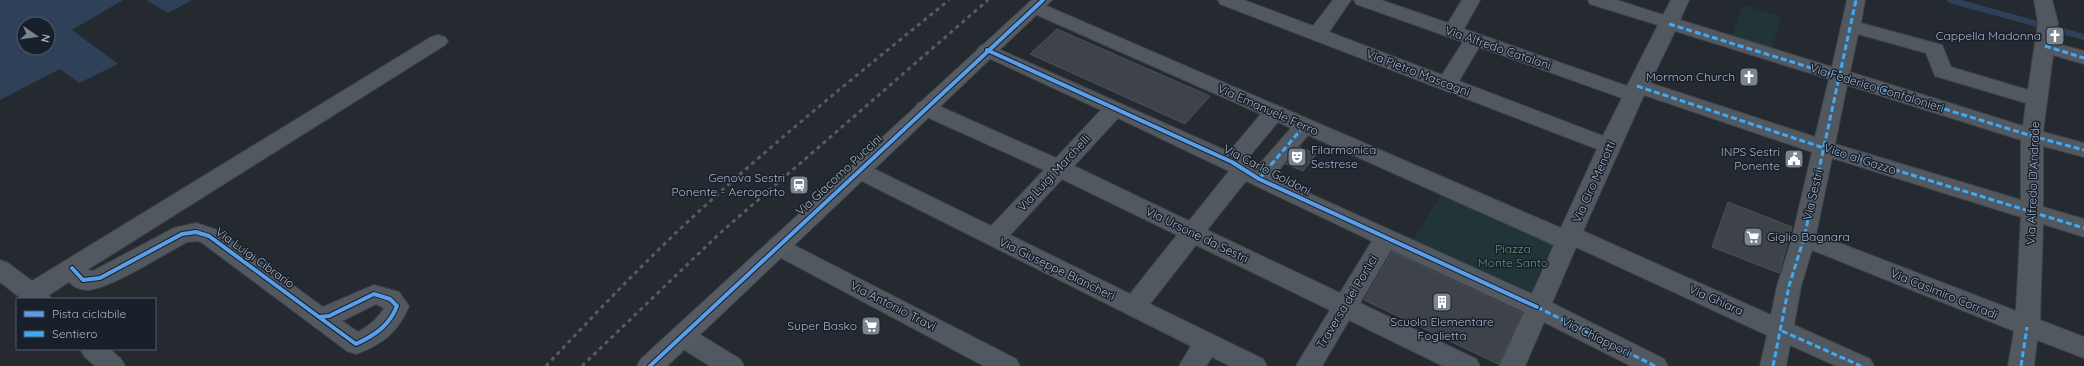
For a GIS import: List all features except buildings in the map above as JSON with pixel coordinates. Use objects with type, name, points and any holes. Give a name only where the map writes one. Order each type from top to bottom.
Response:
[{"type":"main road","name":"Via Giacomo Puccini","points":[[650,366],[1039,3]]},
{"type":"street","name":"Via Pietro Mascagni","points":[[1227,0],[1609,146]]},
{"type":"street","points":[[1317,35],[1342,0]]},
{"type":"street","name":"Via Alfredo Catalani","points":[[1363,0],[1453,32],[1635,91]]},
{"type":"street","points":[[1453,32],[1472,0]]},
{"type":"street","name":"Via Federico Confalonieri","points":[[1597,0],[1669,24],[2032,136],[2084,150]]},
{"type":"street","name":"Via Ciro Menotti","points":[[1512,366],[1609,146],[1680,0]]},
{"type":"street","name":"Via Sestri","points":[[1773,366],[1782,331],[1790,286],[1804,238],[1856,0]]},
{"type":"street","name":"Via Alfredo D'Andrade","points":[[2021,366],[2026,327],[2032,214],[2032,136],[2047,34],[2043,0]]},
{"type":"street","name":"Via Emanuele Ferro","points":[[1039,3],[1274,113],[1569,238]]},
{"type":"street","points":[[1851,26],[1935,49],[1942,71],[2038,100]]},
{"type":"street","points":[[2047,34],[2084,58]]},
{"type":"street","points":[[1447,84],[1474,39]]},
{"type":"street","points":[[0,268],[36,296],[72,268],[438,41]]},
{"type":"street","name":"Via Carlo Goldoni","points":[[988,50],[1114,108],[1386,238],[1537,307]]},
{"type":"street","name":"Vico al Gazzo","points":[[1635,91],[1824,148],[2032,214],[2084,228]]},
{"type":"street","name":"Via Ursone da Sestri","points":[[926,108],[1059,168],[1467,366]]},
{"type":"street","name":"Via Luigi Marchelli","points":[[994,238],[1114,108]]},
{"type":"street","points":[[1134,307],[1244,170],[1274,113]]},
{"type":"street","points":[[1244,170],[1304,126]]},
{"type":"street","name":"Via Giuseppe Biancheri","points":[[860,171],[1254,366]]},
{"type":"street","name":"Via Luigi Cibrario","points":[[72,268],[81,280],[87,282],[100,278],[182,234],[196,232],[209,236],[319,317],[356,344],[374,336],[392,320],[397,306],[390,299],[374,294],[329,316],[319,317]]},
{"type":"street","name":"Traversa dei Portici","points":[[1309,366],[1343,307],[1386,238]]},
{"type":"street","name":"Via Ghiara","points":[[1569,238],[1861,366]]},
{"type":"street","name":"Via Casimiro Corradi","points":[[1804,238],[2026,327],[2084,348]]},
{"type":"street","name":"Via Antonio Travi","points":[[778,246],[1008,366]]},
{"type":"street","name":"Via Chiappori","points":[[1537,307],[1655,366]]},
{"type":"street","points":[[682,336],[731,366]]},
{"type":"street","points":[[1192,366],[1207,343]]},
{"type":"street","points":[[94,350],[112,366]]},
{"type":"green space","points":[[1743,5],[1781,17],[1771,51],[1731,39]]},
{"type":"green space","name":"Piazza Monte Santo","points":[[1442,193],[1558,243],[1531,296],[1412,242]]},
{"type":"water","points":[[0,0],[123,0],[72,30],[118,64],[79,83],[60,69],[0,100]]},
{"type":"water","points":[[146,0],[192,0],[168,13]]},
{"type":"waterway","points":[[1950,0],[2084,37]]},
{"type":"railway","points":[[546,366],[638,270],[726,187],[820,106],[949,0]]},
{"type":"railway","points":[[582,366],[720,233],[988,0]]},
{"type":"marked path","points":[[1773,366],[1789,286],[1804,238],[1856,0]]},
{"type":"marked path","points":[[1669,24],[2032,136],[2084,150]]},
{"type":"marked path","points":[[2045,46],[2084,58]]},
{"type":"marked path","points":[[1637,86],[1824,148],[2084,228]]},
{"type":"marked path","points":[[1259,179],[1304,126]]},
{"type":"marked path","points":[[1537,307],[1655,366]]},
{"type":"marked path","points":[[2021,366],[2027,327]]},
{"type":"marked path","points":[[1782,331],[1861,366]]},
{"type":"cycle path","points":[[650,366],[1043,0]]},
{"type":"cycle path","points":[[987,50],[1232,162],[1259,179],[1537,307]]},
{"type":"cycle path","points":[[72,268],[80,279],[90,281],[100,278],[182,234],[196,232],[209,236],[356,344],[381,330],[390,320],[397,306],[390,299],[374,294],[329,316],[319,317]]},
{"type":"place","name":"Cappella Madonna","points":[[2055,36]]},
{"type":"place","name":"Mormon Church","points":[[1749,77]]},
{"type":"place","name":"Filarmonica Sestrese","points":[[1297,157]]},
{"type":"place","name":"INPS Sestri Ponente","points":[[1794,159]]},
{"type":"place","name":"Genova Sestri Ponente - Aeroporto","points":[[799,185]]},
{"type":"place","name":"Giglio Bagnara","points":[[1753,237]]},
{"type":"place","name":"Scuola Elementare Foglietta","points":[[1442,302]]},
{"type":"place","name":"Super Basko","points":[[871,326]]}]
